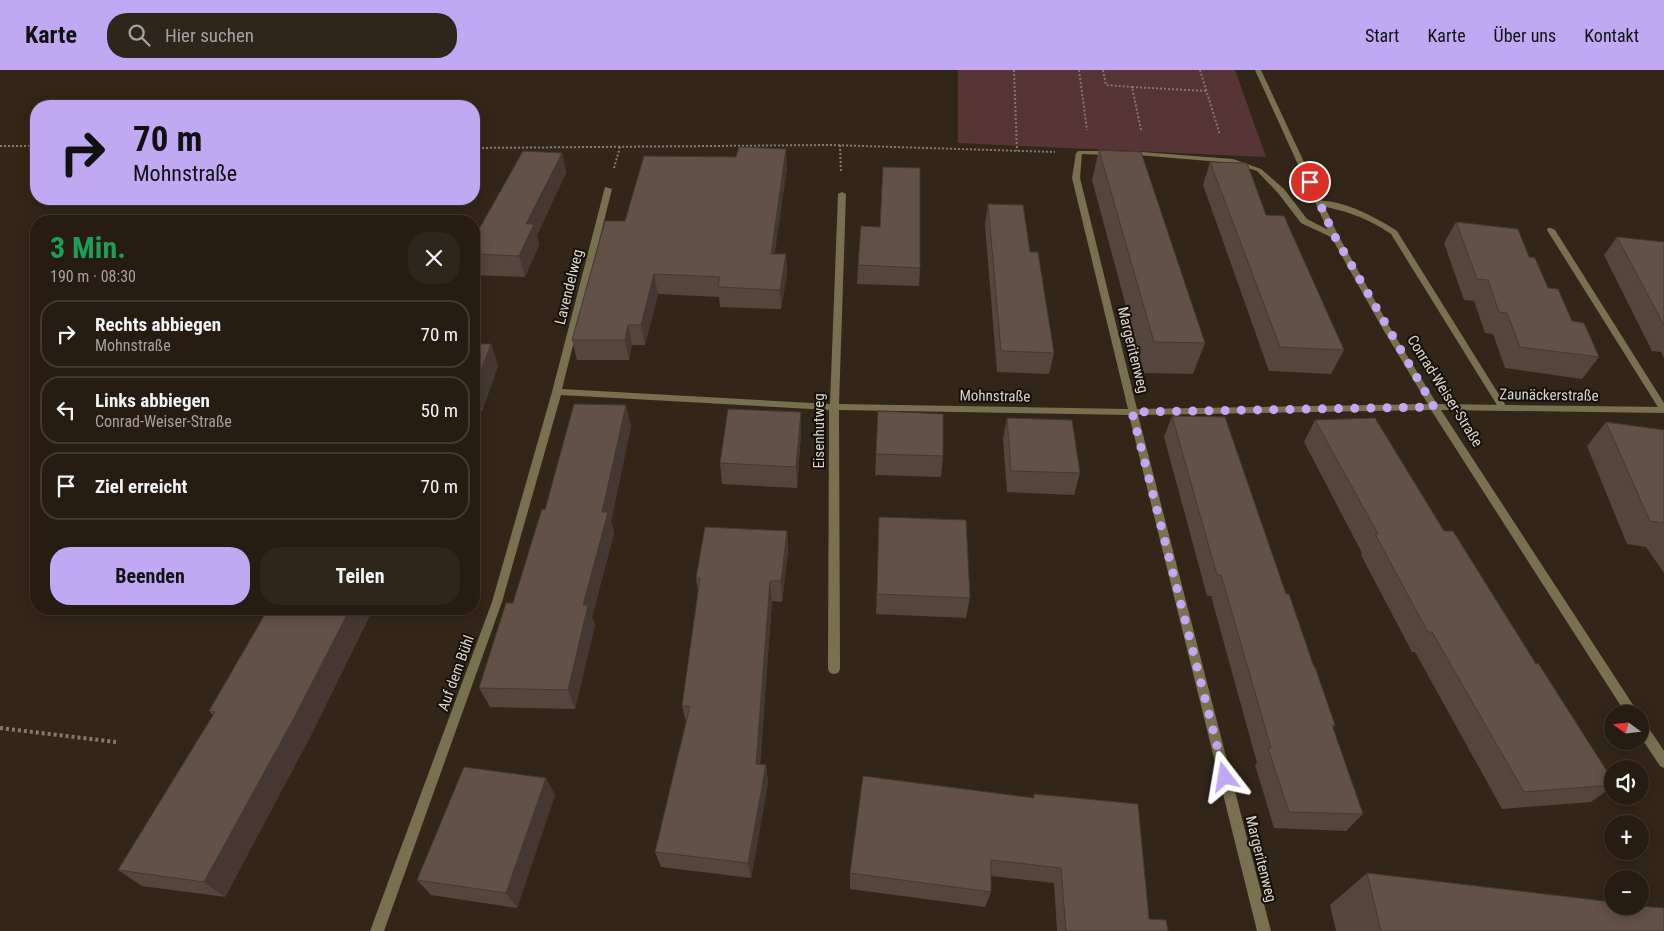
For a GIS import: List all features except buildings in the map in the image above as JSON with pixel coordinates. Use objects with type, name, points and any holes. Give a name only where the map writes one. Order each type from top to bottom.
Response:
[{"type":"street","name":"Conrad-Weiser-Straße","points":[[1258,70],[1334,235],[1434,407],[1627,705]]},
{"type":"street","points":[[1084,153],[1150,153],[1227,160],[1259,170],[1282,191],[1304,221],[1334,235]]},
{"type":"street","name":"Margeritenweg","points":[[1084,153],[1076,178],[1132,412],[1264,931]]},
{"type":"street","name":"Lavendelweg","points":[[557,392],[608,189]]},
{"type":"street","name":"Eisenhutweg","points":[[834,669],[834,407],[842,194]]},
{"type":"street","points":[[1320,203],[1359,211],[1379,221],[1394,232],[1503,408]]},
{"type":"street","points":[[1551,230],[1664,410]]},
{"type":"street","name":"Mohnstraße","points":[[557,392],[834,407],[1132,412],[1434,407]]},
{"type":"street","name":"Auf dem Bühl","points":[[376,931],[498,602],[557,392]]},
{"type":"street","name":"Zaunäckerstraße","points":[[1434,407],[1664,410]]},
{"type":"street","points":[[1649,739],[1664,762]]},
{"type":"path","points":[[1014,70],[1017,151]]},
{"type":"path","points":[[480,148],[840,145],[1084,153],[1079,70]]},
{"type":"path","points":[[1103,70],[1106,85],[1206,91]]},
{"type":"path","points":[[1200,70],[1227,160]]},
{"type":"path","points":[[1132,87],[1141,133]]},
{"type":"path","points":[[840,145],[842,194]]},
{"type":"path","points":[[0,146],[30,146]]},
{"type":"path","points":[[0,728],[116,742]]},
{"type":"shaded area","points":[[958,70],[1235,70],[1266,157],[958,143]]},
{"type":"route","points":[[1225,777],[1132,412],[1434,407],[1388,331],[1334,235],[1310,182]]}]
